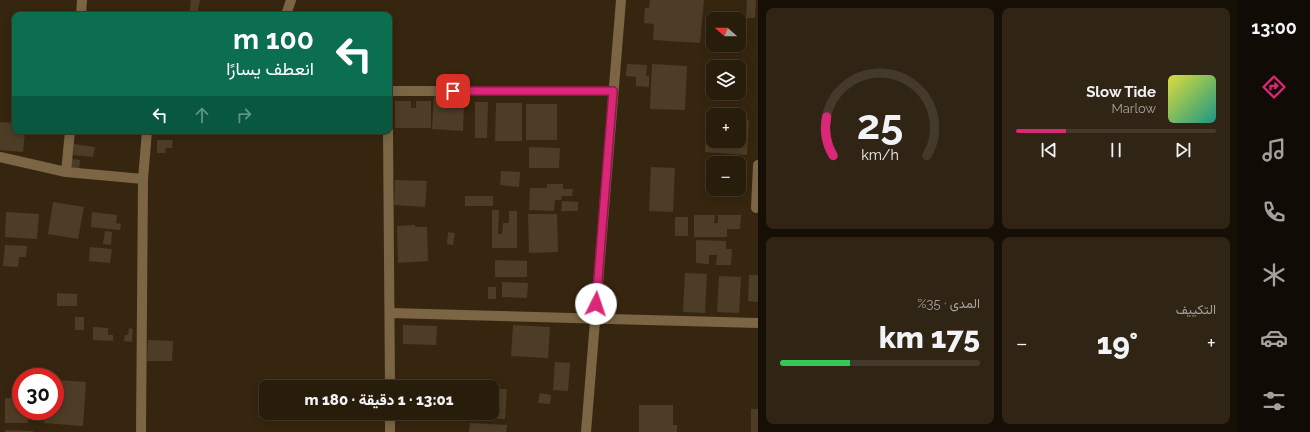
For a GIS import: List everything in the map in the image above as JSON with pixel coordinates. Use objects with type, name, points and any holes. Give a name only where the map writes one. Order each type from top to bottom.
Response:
[{"type":"street","points":[[81,12],[82,0]]},
{"type":"street","points":[[287,12],[291,0]]},
{"type":"street","points":[[586,432],[621,0]]},
{"type":"street","points":[[392,91],[613,91]]},
{"type":"street","points":[[66,172],[70,134]]},
{"type":"street","points":[[141,432],[143,179],[147,134]]},
{"type":"street","points":[[388,134],[390,380]]},
{"type":"street","points":[[0,157],[66,172],[143,179]]},
{"type":"street","points":[[756,208],[758,165]]},
{"type":"street","points":[[390,313],[758,323]]},
{"type":"street","points":[[390,420],[390,432]]},
{"type":"building","points":[[191,0],[200,0],[198,12],[189,12]]},
{"type":"building","points":[[650,0],[704,0],[700,43],[653,40],[654,24],[644,23],[645,8],[649,8]]},
{"type":"building","points":[[747,0],[756,0],[755,18],[746,18]]},
{"type":"building","points":[[627,64],[647,65],[646,76],[649,76],[649,87],[636,86],[636,77],[626,76]]},
{"type":"building","points":[[652,64],[687,66],[685,110],[650,109]]},
{"type":"building","points":[[434,96],[456,97],[455,103],[464,104],[463,131],[432,129]]},
{"type":"building","points":[[395,101],[411,101],[411,108],[416,108],[416,101],[431,101],[431,128],[395,128]]},
{"type":"building","points":[[475,102],[488,102],[487,138],[475,138]]},
{"type":"building","points":[[496,103],[522,103],[522,141],[495,141]]},
{"type":"building","points":[[526,104],[557,104],[557,140],[526,140]]},
{"type":"building","points":[[746,120],[749,120],[747,155],[705,152],[706,134],[706,148],[746,148]]},
{"type":"building","points":[[0,122],[12,123],[12,134],[25,134],[23,152],[0,150]]},
{"type":"building","points":[[157,140],[173,140],[172,148],[166,148],[165,153],[157,153]]},
{"type":"building","points":[[74,144],[95,147],[93,157],[73,155]]},
{"type":"building","points":[[529,147],[560,148],[559,168],[529,168]]},
{"type":"building","points":[[72,159],[80,160],[79,170],[71,169]]},
{"type":"building","points":[[651,167],[675,168],[673,212],[649,211]]},
{"type":"building","points":[[501,171],[520,172],[519,187],[500,185]]},
{"type":"building","points":[[395,180],[427,181],[425,207],[394,205]]},
{"type":"building","points":[[547,184],[563,184],[563,189],[573,189],[572,196],[562,196],[561,200],[555,200],[554,211],[529,210],[530,188],[547,188]]},
{"type":"building","points":[[465,196],[493,196],[493,206],[465,206]]},
{"type":"building","points":[[562,201],[578,202],[578,211],[561,211]]},
{"type":"building","points":[[53,202],[84,207],[78,239],[48,234]]},
{"type":"building","points":[[492,210],[499,210],[498,234],[502,234],[503,223],[509,223],[509,211],[517,211],[517,248],[492,248]]},
{"type":"building","points":[[6,212],[39,214],[37,239],[5,237]]},
{"type":"building","points":[[92,212],[117,215],[116,223],[121,224],[120,230],[91,227]]},
{"type":"building","points":[[528,214],[557,214],[558,252],[529,253]]},
{"type":"building","points":[[694,215],[715,215],[714,223],[718,223],[718,215],[741,215],[740,229],[727,229],[727,237],[694,237]]},
{"type":"building","points":[[675,217],[688,217],[688,236],[675,236]]},
{"type":"building","points":[[415,225],[415,227],[427,227],[428,261],[398,263],[397,226]]},
{"type":"building","points":[[105,231],[112,232],[111,245],[103,244]]},
{"type":"building","points":[[448,232],[455,233],[453,245],[447,244]]},
{"type":"building","points":[[696,240],[726,241],[726,249],[732,249],[731,265],[716,265],[717,255],[709,255],[709,264],[696,263]]},
{"type":"building","points":[[5,245],[27,246],[26,257],[19,257],[18,267],[3,266]]},
{"type":"building","points":[[90,247],[112,249],[110,263],[89,261]]},
{"type":"building","points":[[495,260],[527,261],[527,277],[495,277]]},
{"type":"building","points":[[685,273],[707,274],[705,313],[683,312]]},
{"type":"building","points":[[749,275],[758,275],[758,302],[748,301]]},
{"type":"building","points":[[719,276],[741,277],[739,313],[717,312]]},
{"type":"building","points":[[502,282],[528,283],[527,298],[502,297]]},
{"type":"building","points":[[488,287],[496,287],[496,299],[488,299]]},
{"type":"building","points":[[57,293],[77,294],[77,306],[57,306]]},
{"type":"building","points":[[75,317],[84,317],[84,330],[75,330]]},
{"type":"building","points":[[403,325],[437,326],[436,345],[403,344]]},
{"type":"building","points":[[513,325],[550,327],[548,358],[511,356]]},
{"type":"building","points":[[93,327],[108,328],[108,335],[113,335],[113,341],[93,340]]},
{"type":"building","points":[[129,328],[133,329],[132,342],[124,341],[125,335],[128,335]]},
{"type":"building","points":[[148,340],[173,341],[172,361],[147,361]]},
{"type":"building","points":[[555,362],[570,363],[568,391],[553,390]]},
{"type":"building","points":[[64,381],[86,382],[83,426],[44,423],[44,420],[64,420]]},
{"type":"building","points":[[499,389],[507,389],[505,419],[499,419]]},
{"type":"building","points":[[540,393],[551,395],[550,404],[538,403]]},
{"type":"building","points":[[5,398],[12,398],[12,420],[28,420],[28,423],[5,423]]},
{"type":"building","points":[[639,405],[673,405],[673,425],[677,425],[677,432],[639,432]]},
{"type":"building","points":[[751,409],[758,409],[758,432],[751,432]]},
{"type":"building","points":[[470,423],[507,425],[506,432],[469,432]]},
{"type":"building","points":[[5,430],[33,431],[33,432],[5,432]]},
{"type":"route","points":[[453,91],[613,91],[596,304]]}]
